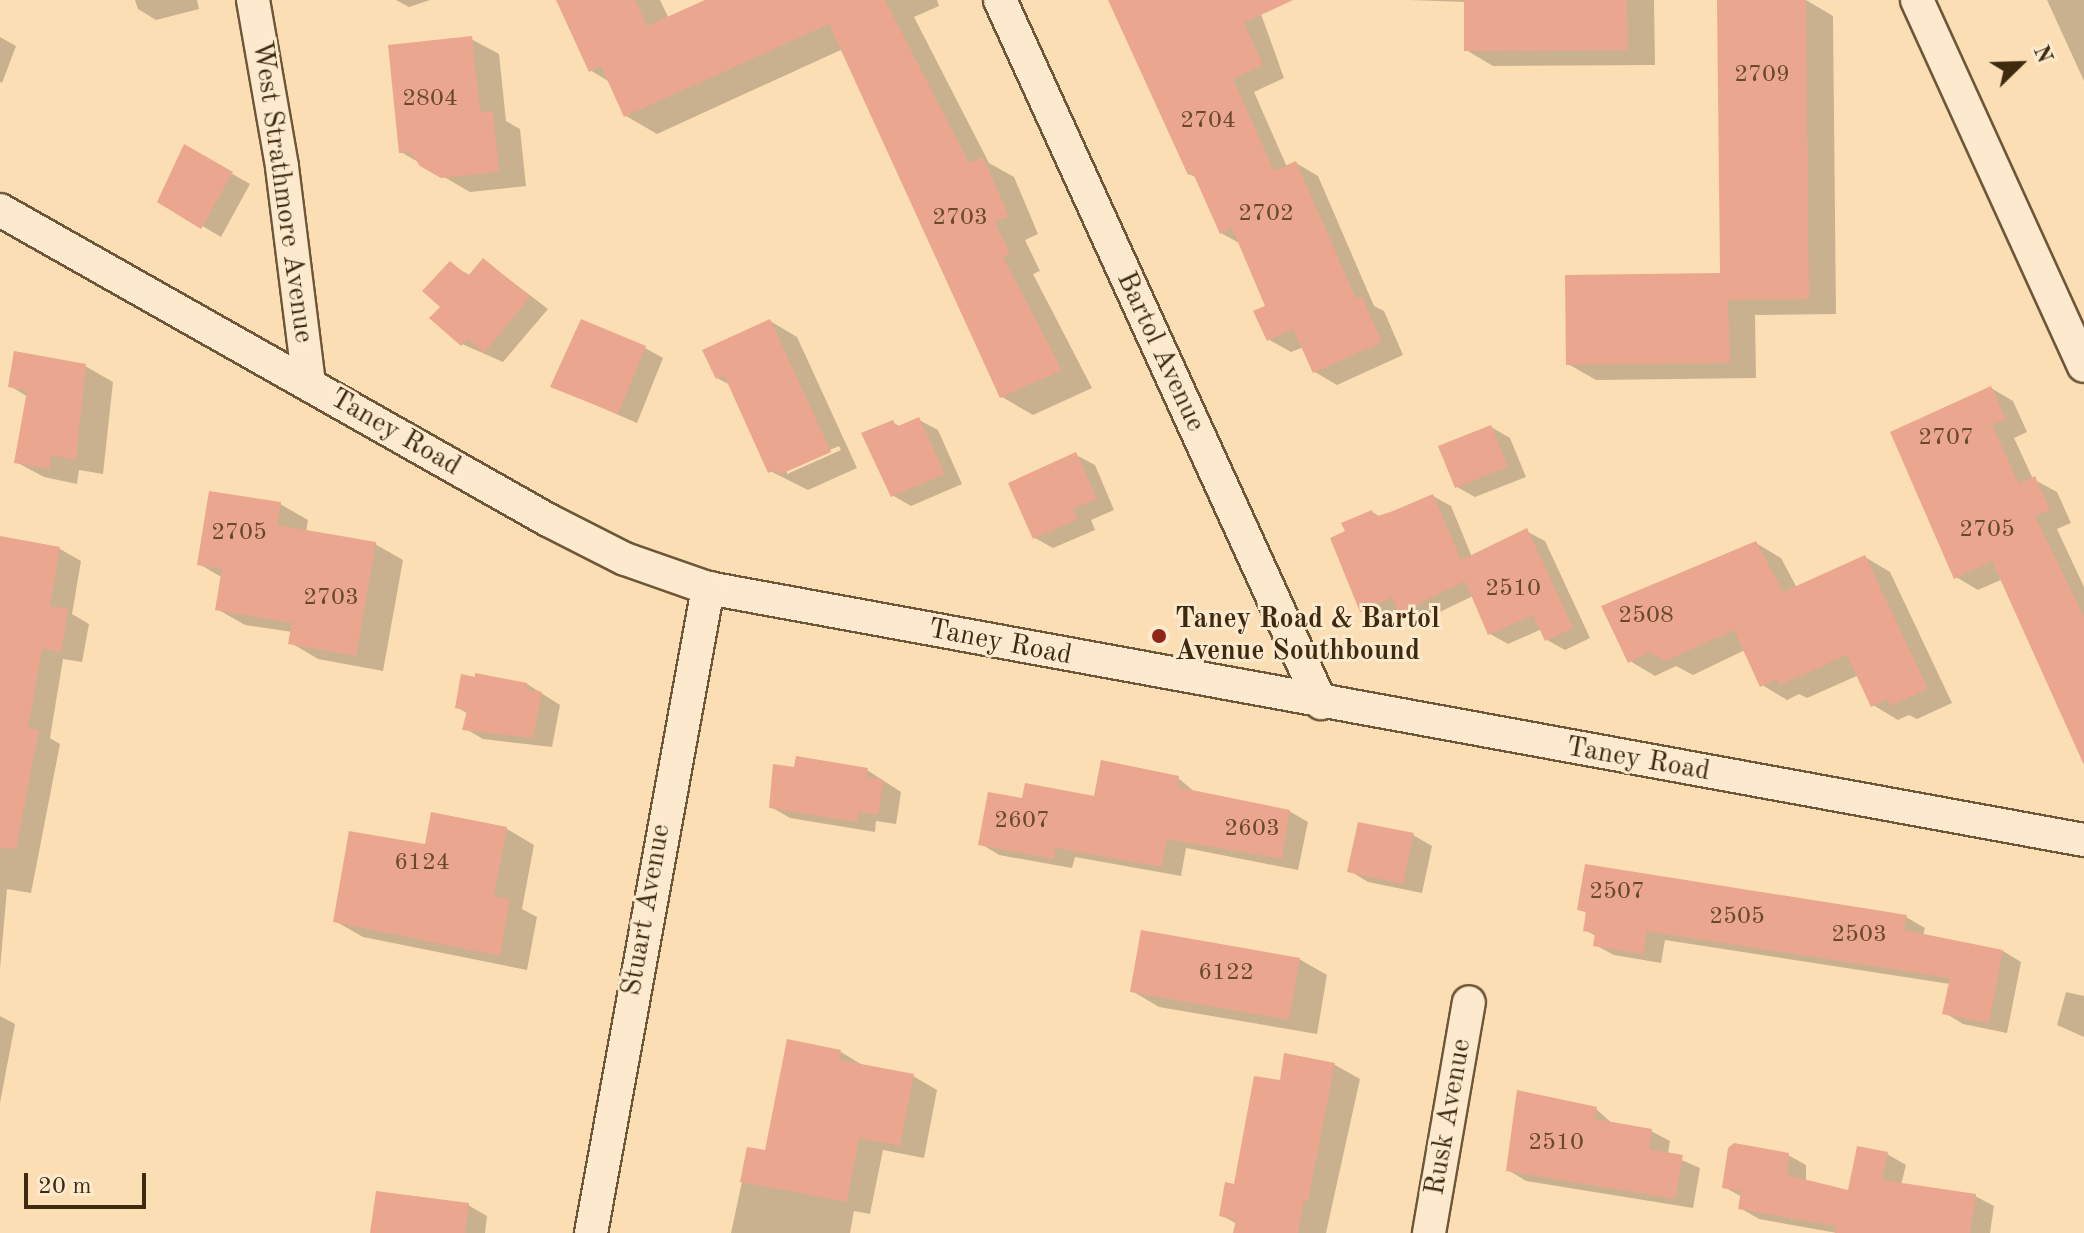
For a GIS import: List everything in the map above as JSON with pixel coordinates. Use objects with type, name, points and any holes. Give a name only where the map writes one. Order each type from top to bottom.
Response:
[{"type":"street","name":"West Strathmore Avenue","points":[[253,0],[282,167],[309,384]]},
{"type":"street","name":"Bartol Avenue","points":[[1000,0],[1321,703]]},
{"type":"street","points":[[1917,0],[2084,366]]},
{"type":"street","name":"Taney Road","points":[[0,210],[548,520],[625,559],[708,588],[1321,703],[2084,840]]},
{"type":"street","name":"Stuart Avenue","points":[[591,1233],[708,588]]},
{"type":"street","name":"Rusk Avenue","points":[[1429,1233],[1469,1002]]},
{"type":"building","points":[[556,0],[635,0],[647,26],[705,0],[885,0],[969,163],[983,157],[1009,216],[995,222],[1010,254],[1003,257],[1062,370],[1000,398],[829,24],[624,117],[601,66],[589,72]]},
{"type":"building","points":[[1108,0],[1293,0],[1244,23],[1263,65],[1233,79],[1274,171],[1296,161],[1356,299],[1362,296],[1382,342],[1313,373],[1293,329],[1267,341],[1253,311],[1265,306],[1232,228],[1220,234],[1193,173],[1188,175]]},
{"type":"building","points":[[1464,0],[1627,0],[1628,50],[1464,51]]},
{"type":"building","points":[[1717,0],[1806,0],[1809,299],[1728,300],[1730,363],[1566,365],[1565,275],[1720,273]]},
{"type":"building","points":[[472,36],[480,112],[493,111],[499,172],[441,178],[420,166],[410,152],[399,153],[388,45]]},
{"type":"building","points":[[184,144],[233,172],[201,229],[157,202]]},
{"type":"building","points":[[483,258],[530,297],[484,353],[467,339],[461,346],[429,318],[440,307],[422,291],[450,261],[468,276]]},
{"type":"building","points":[[581,319],[646,346],[618,414],[550,387]]},
{"type":"building","points":[[770,319],[831,452],[779,475],[776,470],[768,473],[724,375],[716,379],[702,350]]},
{"type":"building","points":[[14,351],[86,364],[76,460],[51,455],[49,469],[14,463],[27,391],[8,387]]},
{"type":"building","points":[[1991,386],[2006,419],[1992,425],[2019,484],[2035,476],[2050,510],[2035,516],[2084,617],[2084,765],[1992,561],[1954,579],[1890,432]]},
{"type":"building","points":[[919,417],[945,474],[891,497],[861,433],[893,420],[896,427]]},
{"type":"building","points":[[1491,425],[1508,467],[1455,488],[1438,446]]},
{"type":"building","points":[[1076,452],[1097,499],[1073,509],[1078,519],[1033,539],[1008,483]]},
{"type":"building","points":[[209,491],[281,502],[277,525],[376,542],[356,656],[288,644],[292,623],[215,610],[222,569],[197,565]]},
{"type":"building","points":[[1433,494],[1461,560],[1527,528],[1573,628],[1545,641],[1533,615],[1488,635],[1465,581],[1399,613],[1392,597],[1360,612],[1330,538],[1345,531],[1341,523],[1372,510],[1375,517]]},
{"type":"building","points":[[0,536],[60,547],[50,606],[68,609],[61,652],[42,648],[28,728],[39,730],[16,849],[0,848]]},
{"type":"building","points":[[1756,541],[1783,592],[1865,555],[1928,689],[1890,706],[1888,699],[1871,707],[1847,655],[1780,685],[1777,679],[1760,687],[1734,630],[1666,661],[1649,652],[1628,663],[1601,606]]},
{"type":"building","points":[[475,673],[527,683],[526,689],[542,692],[533,738],[462,730],[467,711],[455,708],[461,674],[475,677]]},
{"type":"building","points":[[796,756],[868,768],[866,777],[883,780],[878,815],[858,812],[857,822],[769,808],[773,764],[794,767]]},
{"type":"building","points":[[1101,760],[1179,776],[1177,787],[1290,810],[1282,859],[1167,839],[1162,867],[1056,848],[1054,859],[978,845],[988,792],[1022,798],[1025,783],[1094,796]]},
{"type":"building","points":[[431,812],[507,827],[494,896],[510,900],[500,956],[333,922],[349,831],[425,844]]},
{"type":"building","points":[[1358,822],[1414,833],[1403,884],[1347,872]]},
{"type":"building","points":[[1585,864],[1907,915],[1904,930],[2003,950],[1989,1023],[1942,1014],[1950,978],[1647,931],[1643,954],[1593,946],[1595,933],[1583,931],[1586,912],[1577,910]]},
{"type":"building","points":[[1141,930],[1300,958],[1289,1020],[1130,992]]},
{"type":"building","points":[[787,1039],[841,1050],[840,1060],[914,1074],[900,1146],[859,1138],[847,1202],[740,1182],[747,1147],[765,1150]]},
{"type":"building","points":[[1284,1053],[1335,1063],[1308,1201],[1304,1200],[1298,1233],[1233,1233],[1236,1220],[1219,1216],[1225,1182],[1234,1184],[1254,1076],[1280,1080]]},
{"type":"building","points":[[1517,1090],[1597,1107],[1595,1119],[1652,1129],[1649,1149],[1683,1155],[1675,1199],[1506,1171]]},
{"type":"building","points":[[1734,1143],[1789,1153],[1787,1175],[1848,1190],[1857,1146],[1888,1152],[1882,1180],[1976,1194],[1970,1233],[1835,1233],[1836,1226],[1738,1209],[1741,1191],[1722,1188],[1728,1148]]},
{"type":"building","points":[[376,1191],[469,1203],[465,1233],[370,1233]]},
{"type":"place","name":"Taney Road & Bartol Avenue Southbound","points":[[1159,636]]}]
